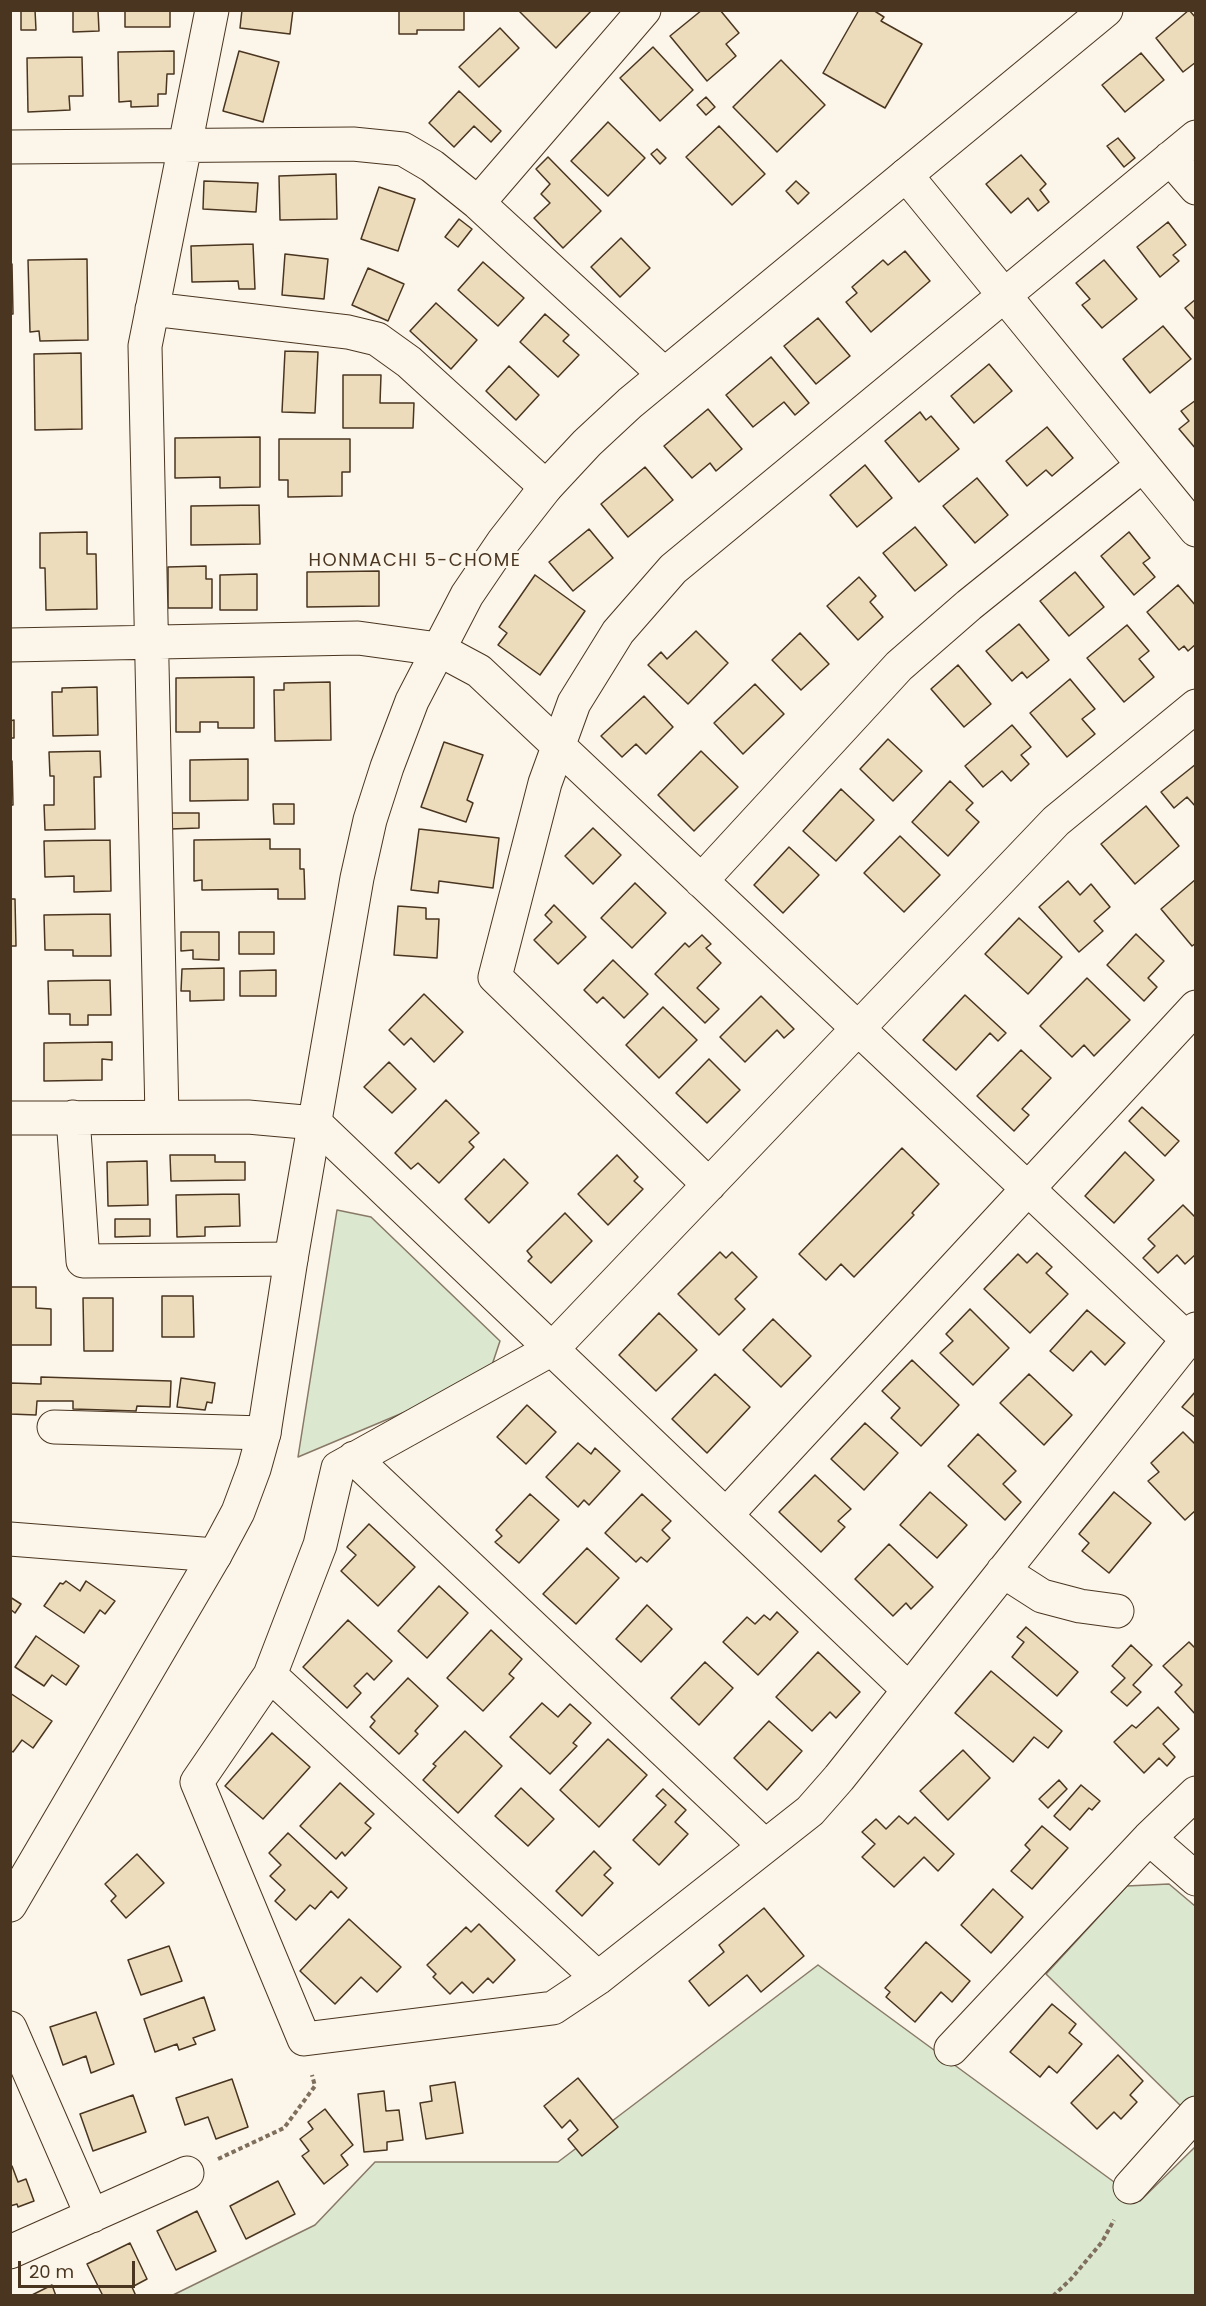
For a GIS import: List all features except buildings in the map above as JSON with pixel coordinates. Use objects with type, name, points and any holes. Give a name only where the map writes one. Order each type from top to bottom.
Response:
[{"type":"street","points":[[162,1117],[145,346],[212,10]]},
{"type":"street","points":[[478,203],[644,10]]},
{"type":"street","points":[[10,1905],[215,1554],[238,1512],[254,1469],[264,1434],[291,1259],[357,878],[370,820],[412,701],[473,586],[503,542],[546,487],[587,443],[664,374],[1106,10]]},
{"type":"street","points":[[709,1185],[495,977],[545,783],[574,703],[618,632],[674,570],[1196,137]]},
{"type":"street","points":[[10,147],[353,144],[403,149],[432,166],[478,203],[664,374]]},
{"type":"street","points":[[1170,158],[1196,188]]},
{"type":"street","points":[[906,176],[1196,530]]},
{"type":"street","points":[[152,309],[348,332],[377,339],[409,362],[546,487]]},
{"type":"street","points":[[701,880],[899,666],[969,605],[1143,465]]},
{"type":"street","points":[[10,645],[358,638],[438,649],[479,671],[858,1028],[1027,1189],[1191,1334],[840,1778],[810,1810],[765,1846],[598,1978],[552,2008],[304,2038],[197,1782],[270,1675],[320,1545],[338,1468],[552,1349],[709,1185],[858,1028],[1056,821],[1196,706]]},
{"type":"street","points":[[726,1515],[1196,1006]]},
{"type":"street","points":[[73,1117],[83,1261],[291,1259]]},
{"type":"street","points":[[10,1118],[248,1117],[315,1123],[909,1690]]},
{"type":"street","points":[[54,1427],[264,1434]]},
{"type":"street","points":[[354,1458],[765,1846]]},
{"type":"street","points":[[10,1539],[215,1554]]},
{"type":"street","points":[[1003,1571],[1042,1596],[1080,1606],[1117,1611]]},
{"type":"street","points":[[270,1675],[598,1978]]},
{"type":"street","points":[[951,2049],[1149,1838],[1196,1793]]},
{"type":"street","points":[[1149,1838],[1196,1879]]},
{"type":"street","points":[[10,2028],[92,2216]]},
{"type":"street","points":[[1130,2187],[1196,2113]]},
{"type":"street","points":[[10,2252],[187,2173]]},
{"type":"path","points":[[187,2173],[284,2128],[315,2086],[304,2038]]},
{"type":"path","points":[[1053,2295],[1071,2279],[1102,2242],[1130,2187]]},
{"type":"green space","points":[[337,1210],[371,1217],[500,1341],[488,1377],[298,1457]]},
{"type":"green space","points":[[1169,1884],[1195,1906],[1195,2099],[1184,2109],[1046,1974],[1127,1886]]},
{"type":"green space","points":[[818,1965],[1140,2201],[1195,2147],[1195,2295],[171,2296],[315,2225],[375,2162],[558,2162]]},
{"type":"district","name":"HONMACHI 5-CHOME","points":[[415,561]]}]
